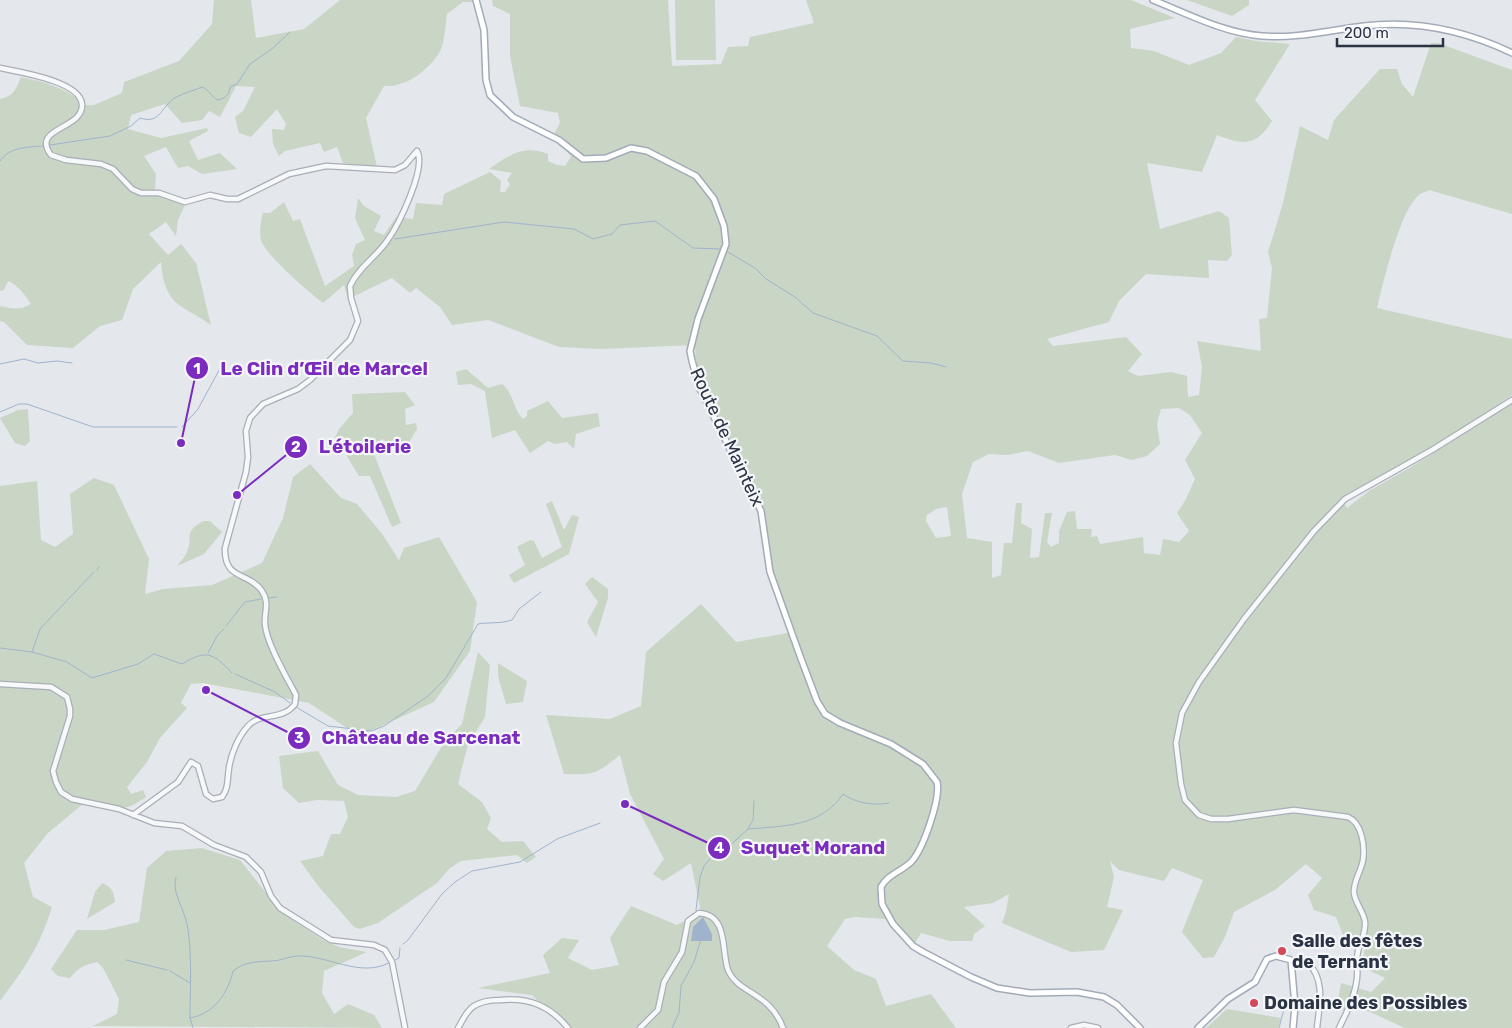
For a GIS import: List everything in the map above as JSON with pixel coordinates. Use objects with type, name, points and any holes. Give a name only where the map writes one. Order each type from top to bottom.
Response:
[{"type":"main road","name":"Route de Mainteix","points":[[476,0],[484,30],[487,88],[490,95],[504,111],[559,140],[583,159],[606,158],[632,148],[647,151],[696,176],[714,199],[724,226],[725,251],[709,285],[690,351],[700,389],[761,511],[770,572],[776,595],[820,708],[831,718],[891,744],[923,764],[937,782],[936,802],[915,857],[906,866],[891,875],[881,888],[882,904],[893,924],[913,946],[987,985],[1030,993],[1070,991],[1104,997],[1117,1006],[1140,1028]]},
{"type":"main road","points":[[1154,0],[1226,28],[1262,36],[1290,36],[1366,26],[1418,26],[1468,35],[1512,53]]},
{"type":"main road","points":[[1198,1028],[1228,998],[1255,982],[1269,956],[1290,960],[1295,1006],[1293,1028]]},
{"type":"street","points":[[0,68],[52,81],[74,91],[82,104],[80,115],[71,124],[52,133],[46,146],[51,155],[57,158],[90,162],[113,169],[132,189],[141,193],[159,192],[186,202],[210,195],[227,199],[238,198],[289,174],[326,166],[395,170],[405,165],[417,151],[420,161],[418,174],[395,228],[350,286],[351,298],[357,316],[357,327],[350,340],[310,380],[298,389],[263,404],[250,418],[246,431],[248,457],[246,472],[224,556],[229,568],[258,585],[263,592],[267,610],[265,620],[266,633],[296,699],[292,709],[253,722],[247,727],[231,758],[228,786],[222,797],[213,799],[206,794],[198,766],[191,762],[178,782],[133,814]]},
{"type":"street","points":[[1339,1028],[1352,997],[1357,977],[1358,951],[1364,931],[1365,920],[1354,893],[1356,878],[1363,861],[1362,838],[1358,826],[1354,819],[1348,817],[1294,810],[1228,819],[1210,819],[1199,815],[1185,800],[1181,784],[1176,743],[1182,713],[1199,682],[1238,626],[1314,531],[1345,499],[1432,450],[1512,400]]},
{"type":"street","points":[[0,684],[51,688],[64,693],[69,702],[70,709],[53,771],[58,788],[72,798],[119,808],[154,823],[182,826],[214,845],[246,856],[261,872],[271,896],[280,908],[331,940],[374,945],[385,950],[392,962],[405,1028]]},
{"type":"street","points":[[640,1028],[658,1010],[664,982],[682,952],[688,921],[699,913],[709,915],[721,930],[726,961],[732,976],[774,1009],[783,1028]]},
{"type":"street","points":[[1290,960],[1308,963],[1315,972],[1321,992],[1317,1028]]},
{"type":"street","points":[[458,1028],[468,1011],[480,1003],[512,998],[529,1001],[548,1008],[568,1028]]},
{"type":"street","points":[[1071,1028],[1084,1025],[1098,1028]]},
{"type":"green space","points":[[214,0],[251,0],[256,38],[304,29],[340,0],[474,0],[474,2],[463,2],[447,14],[441,49],[429,66],[407,81],[392,86],[384,86],[366,118],[377,167],[343,163],[337,147],[324,152],[320,143],[285,151],[279,156],[273,144],[272,129],[284,130],[286,124],[277,109],[251,137],[239,133],[235,117],[243,111],[255,87],[236,86],[220,117],[209,111],[202,120],[182,123],[165,104],[131,115],[128,129],[161,138],[207,128],[208,131],[189,141],[198,160],[220,153],[237,169],[202,174],[188,166],[178,168],[166,147],[144,156],[156,174],[155,190],[185,205],[178,220],[176,236],[166,222],[149,234],[168,255],[181,244],[196,263],[211,325],[170,296],[163,277],[161,262],[133,289],[122,320],[100,326],[73,348],[27,345],[4,322],[0,321],[0,306],[16,308],[31,304],[18,288],[8,281],[4,290],[0,291],[0,99],[14,91],[21,77],[63,90],[85,105],[94,105],[122,93],[124,82],[179,61],[212,24]]},
{"type":"green space","points":[[492,0],[668,0],[672,66],[721,64],[728,47],[748,46],[750,37],[814,23],[806,0],[1131,0],[1175,18],[1130,29],[1131,48],[1154,51],[1189,65],[1221,53],[1236,37],[1290,44],[1255,100],[1272,121],[1260,136],[1248,142],[1242,142],[1217,135],[1202,172],[1147,163],[1160,229],[1219,211],[1229,218],[1232,255],[1227,261],[1208,260],[1209,278],[1146,274],[1119,301],[1109,322],[1047,339],[1053,346],[1126,337],[1142,354],[1128,371],[1138,376],[1171,372],[1187,376],[1188,397],[1199,395],[1202,367],[1197,341],[1261,351],[1259,319],[1267,318],[1272,268],[1268,252],[1283,203],[1300,126],[1328,140],[1334,120],[1380,69],[1397,69],[1402,84],[1413,97],[1431,43],[1438,43],[1512,70],[1512,214],[1429,190],[1420,194],[1405,215],[1388,265],[1377,308],[1512,339],[1512,395],[1414,460],[1362,486],[1341,499],[1347,508],[1369,491],[1512,404],[1512,1028],[1405,1028],[1359,1007],[1336,1011],[1341,983],[1371,992],[1385,978],[1362,967],[1365,946],[1344,938],[1336,917],[1314,910],[1308,895],[1322,878],[1306,864],[1275,890],[1234,912],[1225,937],[1214,957],[1203,958],[1182,932],[1203,880],[1172,868],[1164,881],[1119,870],[1110,861],[1114,877],[1107,907],[1123,910],[1104,950],[1071,952],[1002,923],[1009,894],[993,903],[964,907],[985,926],[974,934],[972,941],[950,941],[921,933],[915,943],[885,919],[855,917],[845,919],[827,946],[854,970],[876,979],[886,1006],[931,994],[956,1028],[564,1028],[532,995],[478,988],[550,973],[543,955],[562,938],[579,940],[568,958],[592,970],[619,965],[610,938],[631,906],[677,925],[701,912],[691,863],[663,881],[653,874],[664,859],[630,794],[620,755],[595,772],[564,774],[546,715],[610,719],[641,706],[646,652],[701,604],[736,642],[793,632],[780,598],[753,488],[696,372],[695,345],[601,349],[559,347],[488,320],[452,325],[440,307],[416,288],[410,293],[392,278],[348,299],[344,285],[323,303],[279,264],[261,240],[260,226],[263,213],[270,213],[284,202],[293,221],[300,219],[325,286],[354,266],[352,255],[356,244],[365,240],[355,218],[358,198],[364,206],[381,216],[374,231],[384,235],[396,217],[413,219],[416,203],[442,205],[444,194],[490,172],[501,181],[500,192],[505,192],[510,184],[507,180],[512,173],[489,169],[517,152],[539,151],[548,154],[548,161],[565,166],[571,157],[554,134],[560,123],[558,113],[520,106],[510,56],[510,14],[493,6]],"holes":[[[1179,408],[1190,415],[1202,433],[1185,460],[1195,479],[1177,513],[1189,531],[1179,542],[1163,539],[1160,555],[1144,553],[1143,537],[1100,544],[1097,536],[1091,537],[1092,529],[1077,529],[1075,511],[1067,512],[1059,531],[1059,543],[1051,547],[1047,542],[1052,513],[1045,513],[1039,557],[1030,558],[1032,529],[1021,523],[1022,503],[1016,503],[1012,543],[1004,543],[1001,575],[992,578],[992,542],[967,538],[962,494],[973,462],[989,454],[1007,455],[1028,451],[1059,463],[1115,455],[1132,460],[1147,456],[1160,444],[1157,423],[1161,409]],[[947,507],[951,536],[936,538],[926,521],[927,515],[936,509]]]},
{"type":"green space","points":[[675,0],[715,0],[716,60],[676,60]]},
{"type":"green space","points":[[1187,0],[1249,0],[1249,5],[1232,16]]},
{"type":"green space","points":[[466,369],[488,388],[502,384],[509,392],[517,411],[523,419],[527,416],[527,411],[548,401],[562,418],[598,413],[600,426],[576,434],[574,449],[567,442],[555,444],[548,441],[530,453],[515,430],[492,438],[485,391],[471,384],[458,385],[456,372]]},
{"type":"green space","points":[[405,392],[415,405],[405,409],[406,425],[416,423],[417,429],[405,449],[393,446],[382,439],[372,449],[401,523],[392,527],[370,476],[359,476],[335,437],[339,429],[353,413],[352,394]]},
{"type":"green space","points":[[28,409],[30,441],[25,446],[15,443],[0,418],[18,410]]},
{"type":"green space","points":[[310,464],[341,498],[357,504],[383,535],[399,560],[404,548],[439,537],[477,602],[470,651],[434,702],[368,732],[347,728],[309,703],[203,683],[191,684],[181,703],[187,708],[160,738],[147,762],[127,787],[131,794],[143,790],[146,797],[124,808],[112,807],[89,799],[48,833],[24,863],[33,897],[52,907],[31,956],[0,1001],[0,486],[37,481],[41,540],[55,547],[73,534],[70,494],[94,478],[114,485],[149,559],[145,594],[163,589],[212,585],[262,563],[283,518],[293,477]]},
{"type":"green space","points":[[552,501],[564,530],[572,515],[579,517],[569,554],[514,583],[509,575],[525,565],[517,547],[530,540],[534,541],[542,558],[562,547],[546,504]]},
{"type":"green space","points":[[203,521],[210,521],[222,532],[204,554],[177,566],[187,552],[191,532]]},
{"type":"green space","points":[[592,577],[608,589],[608,598],[596,637],[587,622],[598,602],[585,584]]},
{"type":"green space","points":[[478,652],[490,665],[485,717],[468,744],[458,784],[482,802],[491,818],[487,829],[502,842],[523,841],[536,857],[527,863],[517,855],[461,861],[449,869],[437,883],[378,923],[360,929],[354,927],[319,887],[300,861],[323,856],[331,834],[340,834],[348,817],[344,801],[317,800],[299,803],[283,788],[279,756],[318,751],[338,785],[358,795],[396,797],[415,791],[445,741],[462,724]]},
{"type":"green space","points":[[498,663],[527,681],[523,702],[506,704],[498,676]]},
{"type":"green space","points":[[202,848],[240,860],[282,913],[323,940],[339,947],[367,952],[324,971],[322,993],[334,1014],[348,1004],[374,1015],[382,1028],[93,1026],[117,1014],[119,999],[103,968],[97,962],[92,963],[79,969],[70,978],[58,976],[51,969],[77,930],[104,930],[139,922],[147,868],[166,851]]},
{"type":"green space","points":[[102,883],[112,890],[115,902],[87,919],[95,892]]},
{"type":"green space","points":[[1227,1009],[1281,1018],[1278,1028],[1206,1028]]},
{"type":"water","points":[[703,917],[712,934],[712,941],[691,941],[693,927]]},
{"type":"waterway","points":[[50,145],[110,136],[131,126],[140,118],[155,118],[175,98],[202,87],[218,100],[223,98],[228,95],[230,87],[237,84],[250,64],[273,48],[290,32]]},
{"type":"waterway","points":[[0,161],[14,150],[43,146]]},
{"type":"waterway","points":[[395,239],[504,222],[574,229],[593,239],[612,234],[620,225],[655,221],[693,248],[721,249]]},
{"type":"waterway","points":[[728,252],[755,268],[766,279],[795,297],[813,313],[877,336],[903,361],[931,363],[946,367]]},
{"type":"waterway","points":[[0,364],[24,359],[38,363],[57,361],[72,363]]},
{"type":"waterway","points":[[182,427],[198,409],[223,363]]},
{"type":"waterway","points":[[0,412],[19,404],[27,404],[93,427],[177,427]]},
{"type":"waterway","points":[[32,652],[40,629],[94,572]]},
{"type":"waterway","points":[[296,707],[328,726],[371,731],[384,726],[428,696],[446,678],[478,624],[512,620],[519,609],[541,592]]},
{"type":"waterway","points":[[268,598],[277,597]]},
{"type":"waterway","points":[[226,626],[245,602],[261,599]]},
{"type":"waterway","points":[[208,653],[217,636],[224,629]]},
{"type":"waterway","points":[[0,648],[32,652],[67,662],[92,678],[138,664],[154,654],[182,664],[198,656],[209,655],[220,661],[232,673]]},
{"type":"waterway","points":[[235,674],[275,692],[290,703]]},
{"type":"waterway","points":[[696,910],[700,877],[704,866],[713,855],[725,850],[748,829],[788,825],[813,819],[834,805],[843,794],[853,800],[865,803],[889,803]]},
{"type":"waterway","points":[[748,829],[753,820],[754,801]]},
{"type":"waterway","points":[[403,944],[442,894],[455,882],[472,871],[520,862],[557,839],[600,823]]},
{"type":"waterway","points":[[176,877],[176,893],[188,927],[190,1018],[193,1028]]},
{"type":"waterway","points":[[672,1028],[679,1013],[681,986],[694,962],[701,939]]},
{"type":"waterway","points":[[395,960],[399,958],[400,948]]},
{"type":"waterway","points":[[190,1018],[199,1016],[213,1007],[228,987],[233,971],[247,964],[298,956],[366,968],[378,967],[389,963]]},
{"type":"waterway","points":[[126,960],[167,970]]},
{"type":"waterway","points":[[170,971],[190,983]]},
{"type":"waterway","points":[[1279,1028],[1285,1005]]},
{"type":"place","name":"Le Clin d’Œil de Marcel","points":[[181,443]]},
{"type":"place","name":"L'étoilerie","points":[[237,495]]},
{"type":"place","name":"Château de Sarcenat","points":[[206,690]]},
{"type":"place","name":"Suquet Morand","points":[[625,804]]},
{"type":"place","name":"Salle des fêtes de Ternant","points":[[1282,951]]},
{"type":"place","name":"Domaine des Possibles","points":[[1254,1003]]}]
